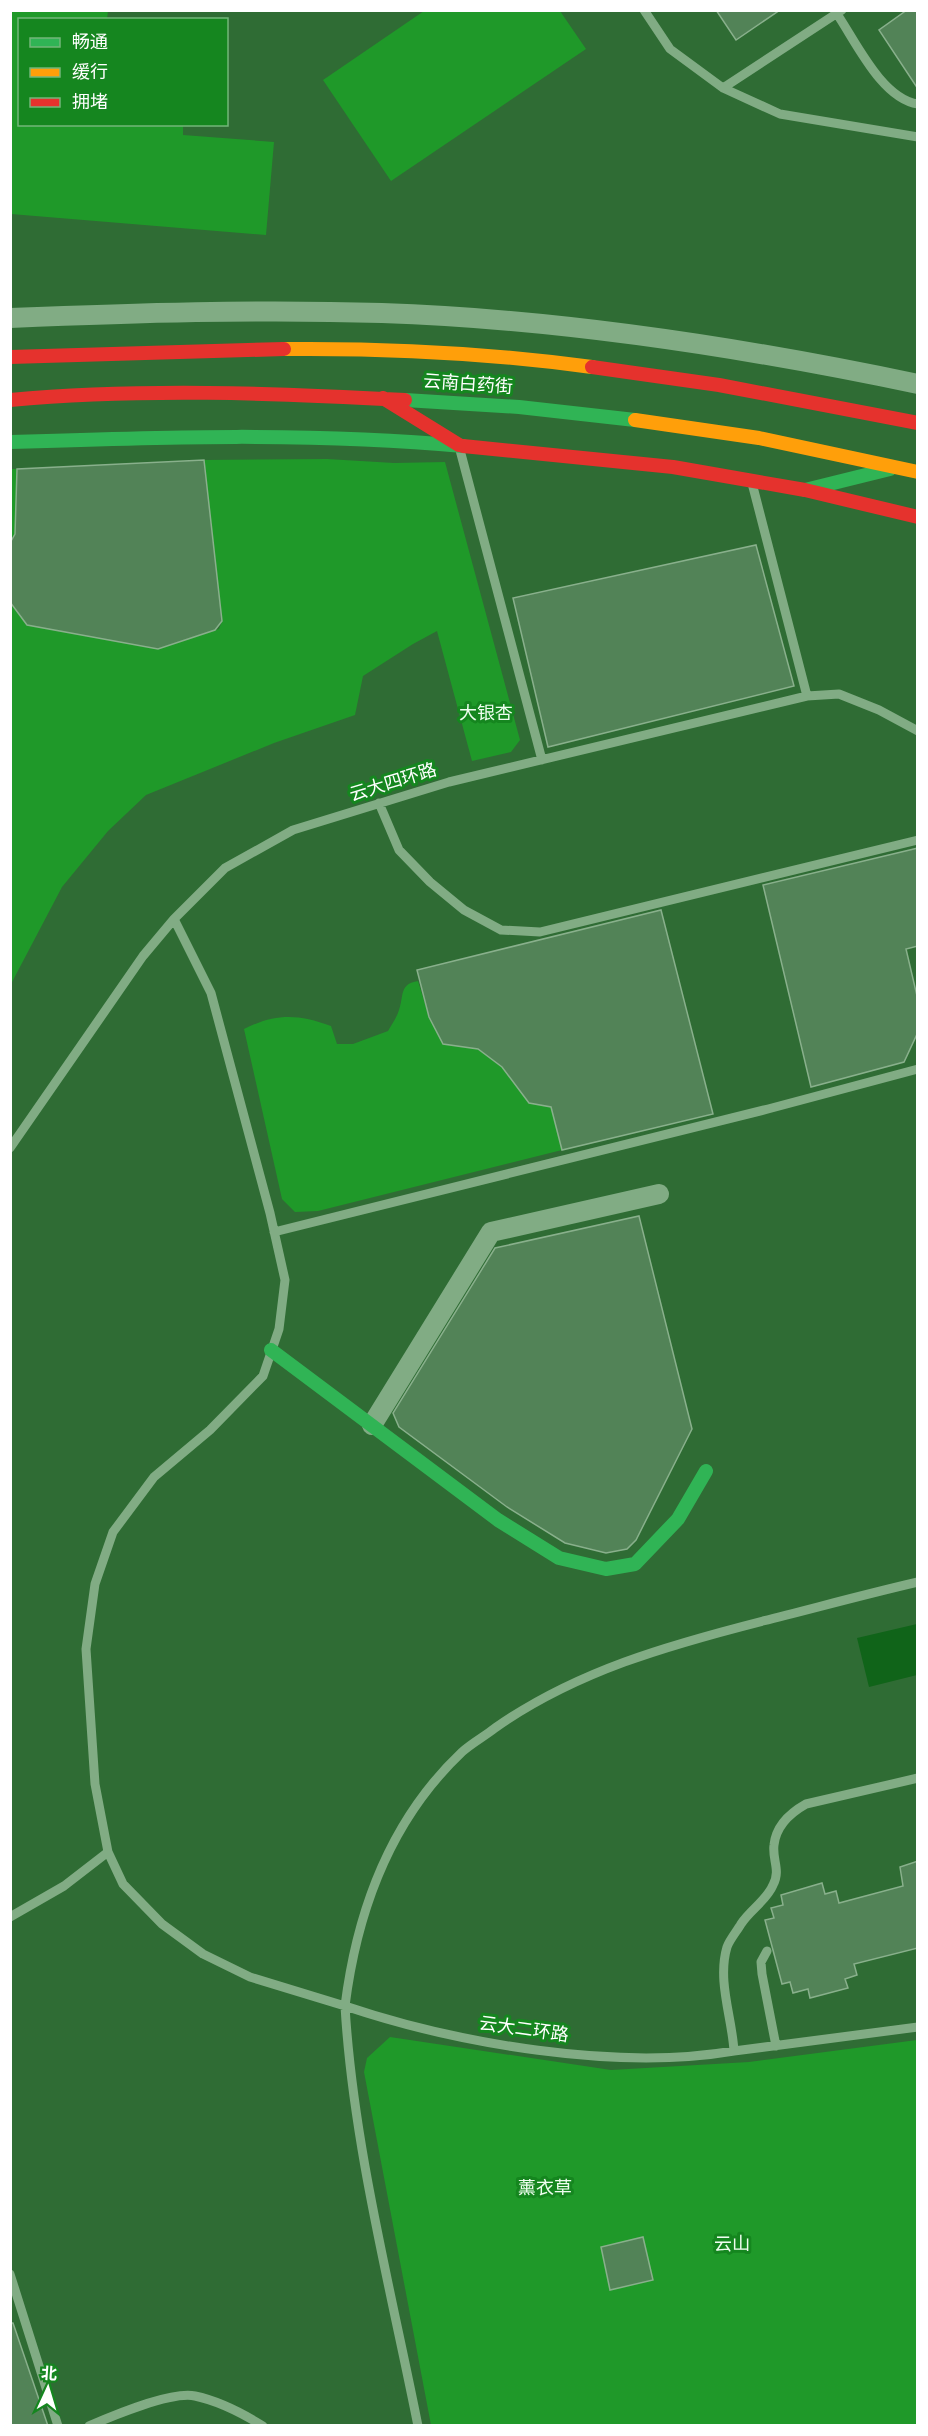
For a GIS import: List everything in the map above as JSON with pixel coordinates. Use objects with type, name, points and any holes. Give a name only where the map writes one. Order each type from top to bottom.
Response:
[{"type":"main road","name":"云南白药街","points":[[12,356],[194,350],[381,349],[531,360],[679,379],[819,402],[918,423]]},
{"type":"main road","name":"云南白药街","points":[[10,400],[195,393],[380,397],[526,406],[674,424],[810,447],[918,472]]},
{"type":"main road","points":[[380,397],[459,445]]},
{"type":"main road","points":[[10,442],[197,436],[378,438],[673,467],[805,490],[918,517]]},
{"type":"main road","points":[[805,490],[899,467]]},
{"type":"main road","points":[[271,1350],[498,1520],[559,1558],[606,1569],[635,1564],[678,1519],[706,1471]]},
{"type":"street","points":[[10,318],[191,311],[395,314],[534,324],[687,342],[918,384]]},
{"type":"street","points":[[372,1425],[492,1233],[659,1194]]},
{"type":"lane","points":[[644,10],[670,49],[723,88],[780,114],[918,137]]},
{"type":"lane","points":[[723,88],[839,12],[891,93],[908,103],[918,104]]},
{"type":"lane","points":[[459,445],[542,760]]},
{"type":"lane","points":[[751,480],[807,696]]},
{"type":"lane","name":"云大四环路","points":[[10,1148],[143,956],[174,919],[225,868],[293,830],[448,782],[807,696],[839,694],[879,710],[918,731]]},
{"type":"lane","points":[[379,803],[399,850],[430,882],[464,910],[501,930],[540,932],[918,840]]},
{"type":"lane","name":"云大二环路","points":[[174,919],[211,993],[285,1280],[279,1329],[263,1376],[210,1430],[154,1477],[113,1532],[95,1584],[86,1649],[95,1784],[108,1852],[123,1884],[162,1924],[203,1954],[250,1977],[392,2022],[482,2041],[572,2053],[693,2058],[918,2027]]},
{"type":"lane","points":[[274,1232],[745,1115],[918,1069]]},
{"type":"lane","points":[[418,2426],[373,2200],[348,2054],[345,2006],[356,1937],[383,1861],[421,1798],[463,1751],[529,1704],[585,1676],[694,1638],[918,1582]]},
{"type":"lane","points":[[734,2051],[723,1978],[728,1946],[747,1914],[773,1887],[778,1871],[773,1846],[782,1824],[793,1812],[807,1804],[918,1778]]},
{"type":"lane","points":[[10,1917],[64,1886],[108,1852]]},
{"type":"lane","points":[[767,1951],[761,1962],[762,1974],[776,2046]]},
{"type":"lane","points":[[10,2274],[58,2426]]},
{"type":"lane","points":[[89,2426],[134,2407],[193,2395],[241,2412],[263,2426]]},
{"type":"green space","points":[[10,11],[108,11],[107,18],[18,18],[18,126],[183,126],[183,135],[274,142],[266,235],[11,214]]},
{"type":"green space","points":[[424,11],[560,11],[586,49],[391,181],[323,80]]},
{"type":"green space","name":"大银杏","points":[[327,459],[394,463],[445,462],[520,740],[511,752],[472,761],[437,631],[363,676],[355,715],[274,743],[146,795],[108,831],[62,887],[11,984],[11,602],[27,625],[158,649],[219,629],[222,621],[204,460]]},
{"type":"green space","points":[[11,469],[17,469],[15,534],[11,543]]},
{"type":"green space","points":[[418,981],[429,1017],[443,1043],[478,1049],[502,1067],[529,1103],[551,1107],[562,1150],[318,1211],[295,1212],[282,1199],[244,1029],[266,1020],[297,1017],[331,1026],[337,1044],[353,1044],[388,1031],[398,1013],[403,991],[408,985]]},
{"type":"green space","name":"云山","points":[[390,2037],[611,2070],[749,2062],[917,2040],[917,2425],[431,2425],[364,2072],[367,2058]]},
{"type":"shaded area","points":[[917,1624],[917,1675],[869,1687],[857,1638]]},
{"type":"building","points":[[716,10],[780,10],[736,40]]},
{"type":"building","points":[[907,10],[918,10],[918,89],[879,30]]},
{"type":"building","points":[[204,460],[222,621],[215,630],[158,649],[27,625],[10,602],[10,543],[15,534],[17,469]]},
{"type":"building","points":[[756,545],[794,686],[548,747],[513,598]]},
{"type":"building","points":[[918,848],[918,946],[906,949],[918,1000],[918,1032],[904,1062],[811,1087],[763,885]]},
{"type":"building","points":[[661,910],[713,1114],[562,1150],[551,1107],[529,1103],[502,1067],[478,1049],[443,1044],[429,1017],[417,970]]},
{"type":"building","points":[[639,1216],[692,1429],[636,1540],[627,1549],[606,1553],[565,1543],[507,1507],[399,1427],[393,1413],[495,1248]]},
{"type":"building","points":[[918,1861],[918,1948],[854,1964],[857,1975],[845,1979],[848,1988],[810,1998],[808,1989],[793,1993],[790,1982],[782,1984],[765,1920],[774,1918],[771,1908],[783,1905],[781,1895],[822,1883],[825,1894],[836,1891],[839,1903],[903,1886],[900,1867]]},
{"type":"building","points":[[643,2237],[653,2280],[610,2290],[601,2247]]},
{"type":"building","points":[[10,2323],[13,2323],[48,2426],[10,2426]]},
{"type":"traffic: fast","points":[[405,400],[519,407],[635,420]]},
{"type":"traffic: fast","points":[[10,442],[180,437],[293,437],[463,446]]},
{"type":"traffic: fast","points":[[805,490],[890,469]]},
{"type":"traffic: fast","points":[[271,1350],[498,1520],[559,1558],[606,1569],[635,1564],[678,1519],[706,1471]]},
{"type":"traffic: slow","points":[[284,349],[438,352],[592,367]]},
{"type":"traffic: slow","points":[[635,420],[759,438],[918,472]]},
{"type":"traffic: jam","points":[[10,357],[284,349]]},
{"type":"traffic: jam","points":[[592,367],[719,385],[918,423]]},
{"type":"traffic: jam","points":[[10,400],[158,393],[306,395],[405,400]]},
{"type":"traffic: jam","points":[[383,398],[459,445]]},
{"type":"traffic: jam","points":[[463,446],[673,467],[805,490],[918,517]]},
{"type":"park label","name":"薰衣草","points":[[545,2188]]}]
